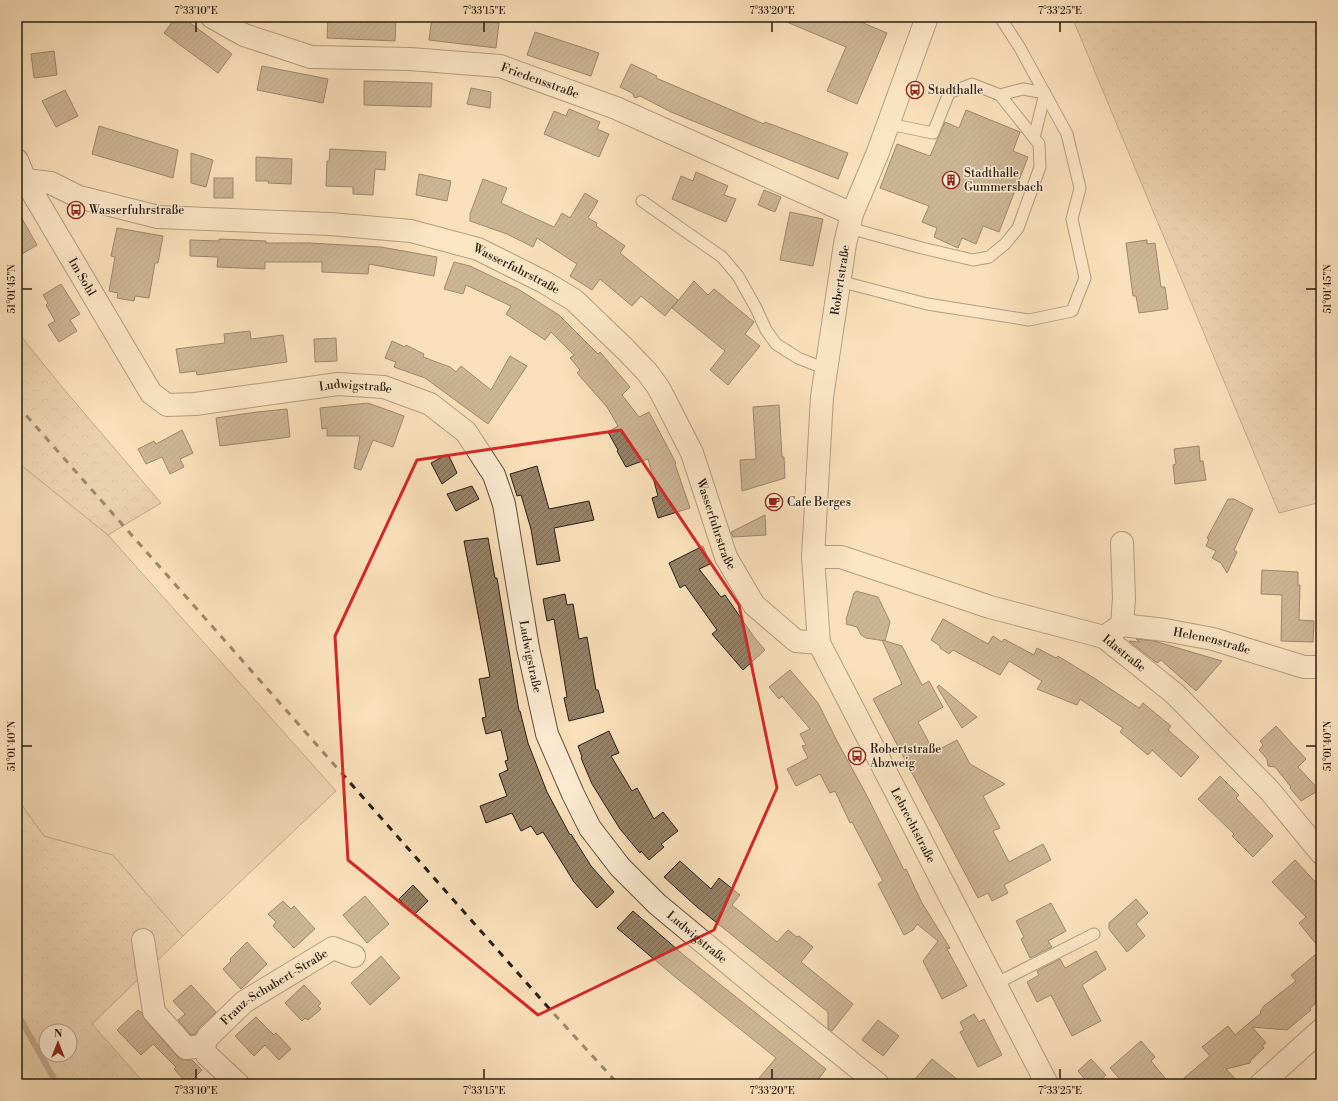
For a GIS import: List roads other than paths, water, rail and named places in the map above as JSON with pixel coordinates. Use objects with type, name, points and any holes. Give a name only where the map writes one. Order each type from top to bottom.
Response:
[{"type":"street","name":"Friedensstraße","points":[[212,17],[244,35],[310,57],[410,59],[500,66],[616,108],[851,221]]},
{"type":"street","name":"Robertstraße","points":[[813,557],[822,397],[839,281],[851,221],[889,124],[920,19]]},
{"type":"street","name":"Im Sohl","points":[[17,160],[25,180],[151,393]]},
{"type":"street","name":"Wasserfuhrstraße","points":[[25,180],[51,183],[79,198],[158,217],[330,224],[411,231],[478,249],[544,282],[574,300],[647,372],[658,387],[692,454],[726,557],[754,605],[796,641],[819,643]]},
{"type":"street","name":"Ludwigstraße","points":[[151,393],[167,405],[195,404],[338,384],[384,387],[430,404],[466,432],[494,475],[504,504],[528,648],[547,734],[573,794],[590,828],[620,867],[657,904],[763,992],[878,1084]]},
{"type":"street","points":[[1104,637],[1122,625],[1124,598],[1122,543]]},
{"type":"street","name":"Lebrechtstraße","points":[[813,557],[819,643],[1047,1084]]},
{"type":"street","name":"Idastraße","points":[[813,557],[842,557],[990,607],[1104,637],[1175,694],[1270,791],[1321,853]]},
{"type":"street","name":"Helenenstraße","points":[[1122,625],[1165,630],[1213,639],[1304,667],[1321,667]]},
{"type":"street","points":[[143,940],[154,1012],[186,1048],[203,1046],[207,1055],[238,1084]]},
{"type":"street","name":"Franz-Schubert-Straße","points":[[203,1046],[208,1036],[244,1002],[333,948],[354,956]]},
{"type":"street","points":[[1261,1084],[1321,1030]]},
{"type":"lane","points":[[839,281],[927,304],[1029,320],[1072,311],[1085,278],[1072,219],[1080,188],[1067,134],[1020,48],[1000,17]]},
{"type":"lane","points":[[889,124],[933,133],[949,92],[972,84],[1000,94],[1023,89],[1045,93]]},
{"type":"lane","points":[[1034,138],[1045,93]]},
{"type":"lane","points":[[851,221],[922,248],[973,260],[989,257],[1005,244],[1018,228],[1040,167],[1039,144],[1000,94]]},
{"type":"lane","points":[[642,201],[722,257],[738,276],[756,308],[766,330],[776,344],[798,358],[826,369]]},
{"type":"lane","points":[[995,984],[1094,934]]},
{"type":"waterway","points":[[17,1019],[21,1020],[57,1084]]},
{"type":"railway","points":[[17,405],[546,1005],[618,1084]]},
{"type":"place","name":"Stadthalle","points":[[915,90]]},
{"type":"place","name":"Stadthalle Gummersbach","points":[[951,180]]},
{"type":"place","name":"Wasserfuhrstraße","points":[[76,210]]},
{"type":"place","name":"Cafe Berges","points":[[774,502]]},
{"type":"place","name":"Robertstraße Abzweig","points":[[857,756]]}]
